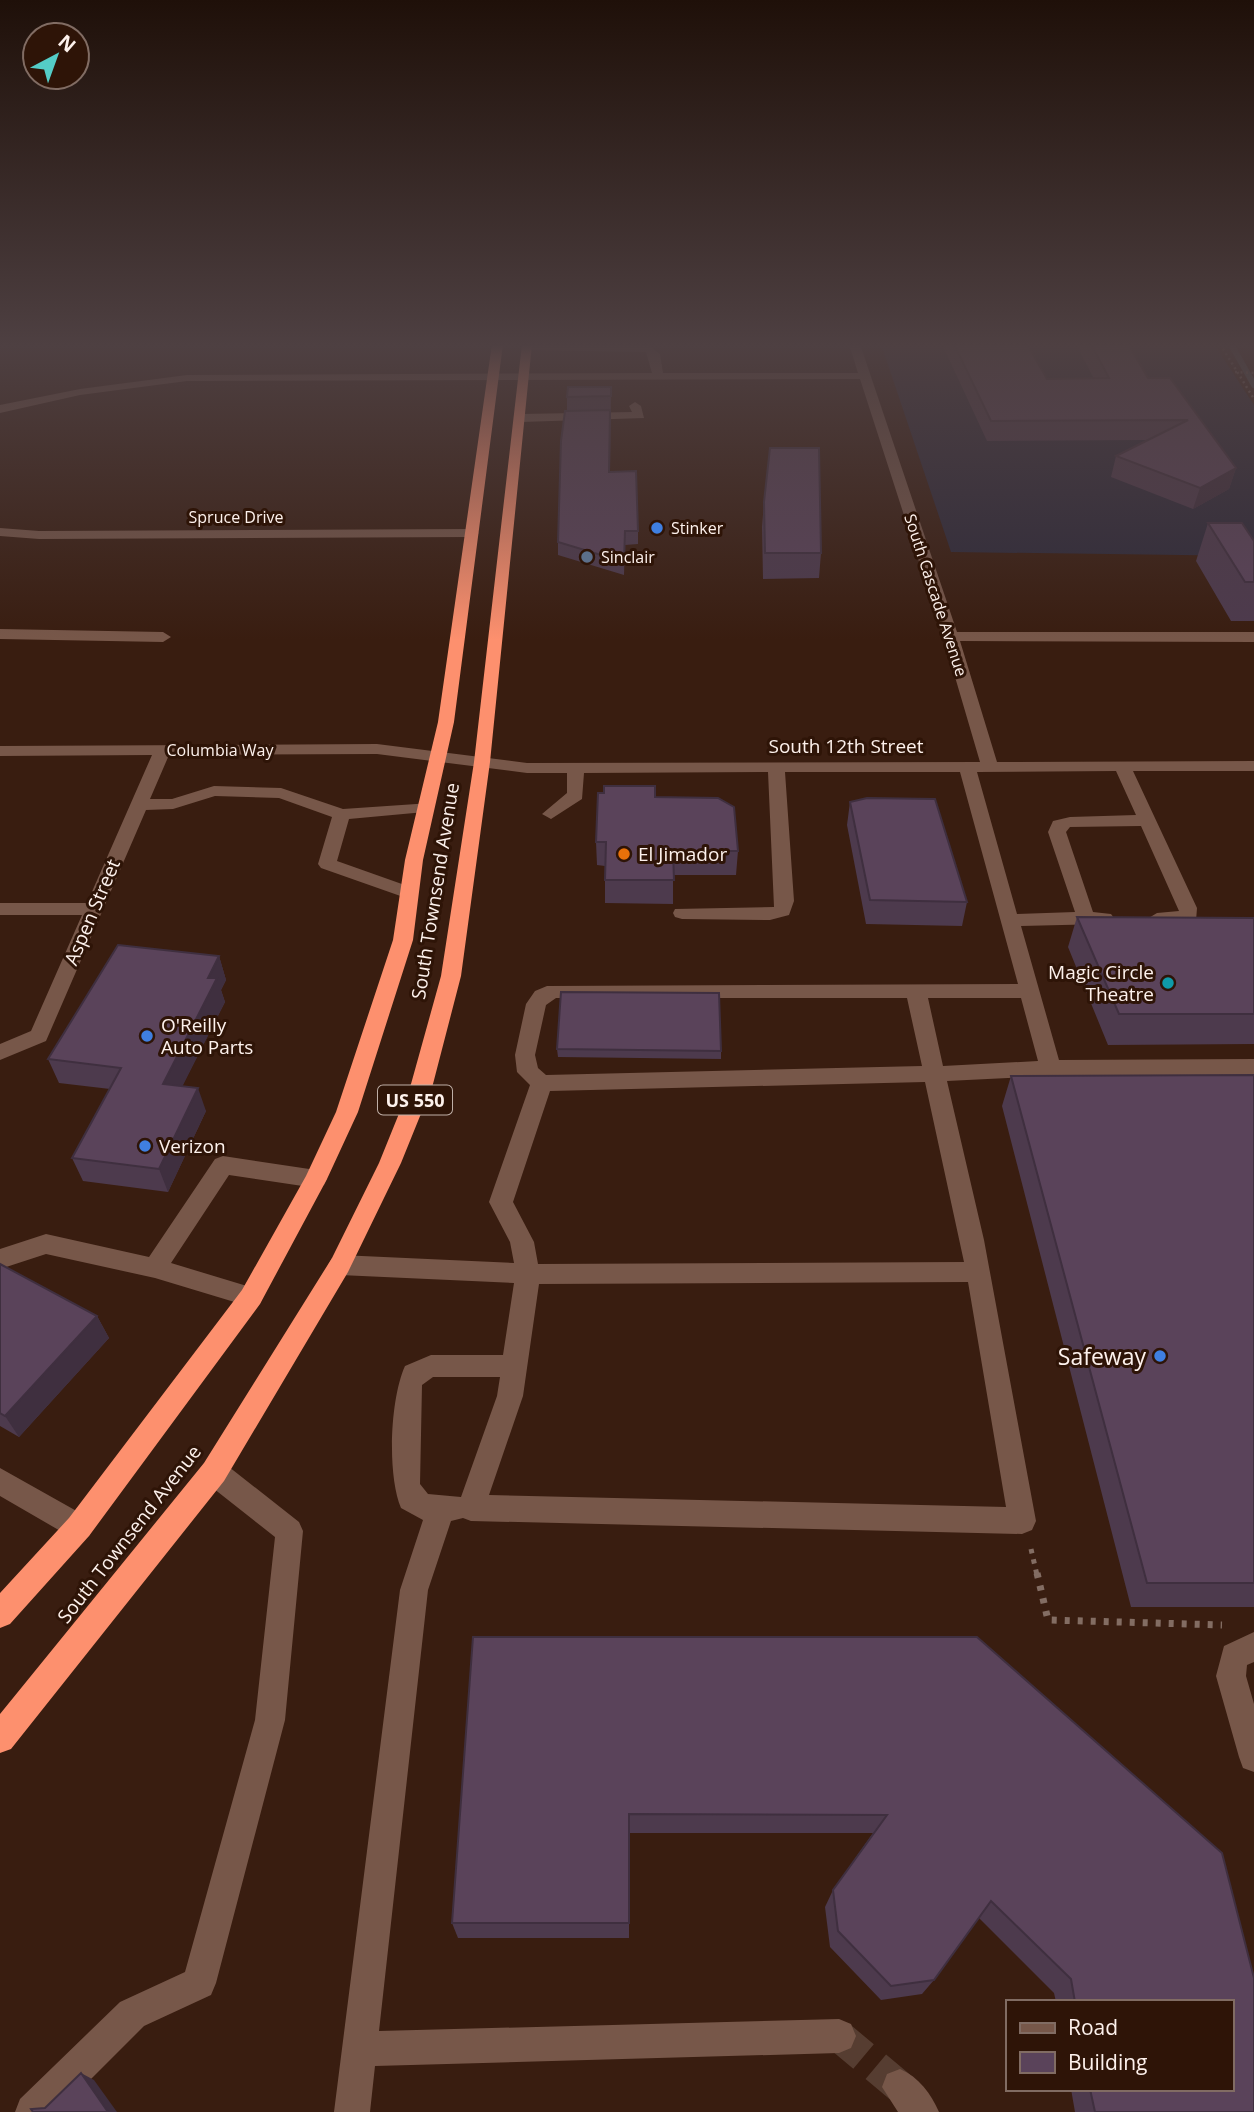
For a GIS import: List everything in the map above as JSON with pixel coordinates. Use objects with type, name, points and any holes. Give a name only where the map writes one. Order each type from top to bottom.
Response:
[{"type":"highway","name":"South Townsend Avenue","points":[[0,1614],[79,1527],[251,1297],[316,1179],[347,1112],[370,1049],[403,940],[425,807],[439,756],[484,443]]},
{"type":"highway","name":"South Townsend Avenue","points":[[0,1738],[215,1472],[340,1265],[390,1163],[425,1070],[451,976],[482,762],[519,443]]},
{"type":"street","name":"South Cascade Avenue","points":[[886,443],[951,636],[990,767]]},
{"type":"street","name":"Spruce Drive","points":[[0,532],[39,535],[472,533]]},
{"type":"street","points":[[0,634],[163,637]]},
{"type":"street","points":[[951,636],[1254,637]]},
{"type":"street","name":"Columbia Way","points":[[0,751],[377,749],[439,756]]},
{"type":"street","name":"Aspen Street","points":[[0,1052],[39,1035],[163,750]]},
{"type":"street","name":"South 12th Street","points":[[439,756],[514,768],[1254,766]]},
{"type":"street","points":[[1010,920],[1189,916],[1122,766]]},
{"type":"street","points":[[682,913],[770,914],[782,911],[785,901],[776,767]]},
{"type":"street","points":[[967,767],[1051,1068]]},
{"type":"street","points":[[551,814],[576,795],[575,768]]},
{"type":"street","points":[[137,805],[173,804],[214,791],[281,793],[342,814],[425,807]]},
{"type":"street","points":[[342,814],[327,864],[409,893]]},
{"type":"street","points":[[1086,918],[1057,832],[1059,825],[1070,822],[1146,820]]},
{"type":"street","points":[[0,909],[94,909]]},
{"type":"street","points":[[1030,990],[554,991],[542,996],[536,1004],[525,1055],[528,1072],[542,1083],[934,1074],[1051,1068],[1254,1067]]},
{"type":"street","points":[[515,1366],[431,1366],[414,1374],[409,1385],[406,1484],[411,1499],[424,1507],[1022,1521],[955,1155],[916,991]]},
{"type":"street","points":[[352,2112],[414,1590],[510,1396],[528,1274],[522,1242],[501,1202],[542,1083]]},
{"type":"street","points":[[155,1268],[223,1165],[316,1179]]},
{"type":"street","points":[[0,1259],[46,1244],[155,1268],[251,1297]]},
{"type":"street","points":[[340,1265],[528,1274],[977,1272]]},
{"type":"street","points":[[33,2112],[132,2014],[199,1983],[270,1720],[289,1531],[215,1472]]},
{"type":"street","points":[[0,1481],[79,1527]]},
{"type":"street","points":[[1244,1652],[1231,1676],[1254,1757]]},
{"type":"street","points":[[360,2049],[839,2036]]},
{"type":"path","points":[[1029,1539],[1048,1620],[1226,1625]]},
{"type":"shaded area","points":[[914,443],[1254,443],[1254,556],[951,552]]},
{"type":"building","points":[[561,443],[609,443],[609,472],[636,471],[638,531],[625,531],[624,562],[558,542]]},
{"type":"building","points":[[1143,443],[1217,443],[1236,468],[1200,488],[1116,456]]},
{"type":"building","points":[[770,448],[819,448],[821,553],[765,553],[764,502]]},
{"type":"building","points":[[1208,523],[1242,523],[1254,541],[1254,582],[1245,582]]},
{"type":"building","points":[[604,786],[655,786],[655,797],[718,798],[734,807],[738,851],[673,851],[674,880],[605,880],[606,842],[596,842],[598,793],[604,793]]},
{"type":"building","points":[[867,798],[935,799],[967,902],[870,900],[850,802]]},
{"type":"building","name":"Magic Circle Theatre","points":[[1077,917],[1254,918],[1254,1014],[1119,1014]]},
{"type":"building","points":[[118,945],[219,956],[208,978],[217,978],[163,1084],[198,1088],[159,1169],[72,1158],[121,1068],[48,1059]]},
{"type":"building","points":[[561,992],[719,993],[721,1051],[557,1049]]},
{"type":"building","name":"Safeway","points":[[1254,1075],[1254,1583],[1147,1583],[1011,1076]]},
{"type":"building","points":[[0,1264],[97,1316],[5,1416],[0,1413]]},
{"type":"building","points":[[473,1637],[977,1637],[1222,1853],[1254,1978],[1254,2112],[1095,2112],[1090,2091],[1233,2091],[1233,2000],[1075,2000],[1071,1979],[991,1901],[934,1980],[891,1986],[838,1931],[833,1890],[887,1815],[629,1814],[629,1923],[452,1923]]},
{"type":"building","points":[[81,2073],[108,2112],[33,2112],[31,2109],[45,2108]]},
{"type":"tunnel","points":[[839,2036],[900,2087]]},
{"type":"place","name":"Stinker","points":[[657,528]]},
{"type":"place","name":"Sinclair","points":[[587,557]]},
{"type":"place","name":"El Jimador","points":[[624,854]]},
{"type":"place","name":"Magic Circle Theatre","points":[[1168,983]]},
{"type":"place","name":"O'Reilly Auto Parts","points":[[147,1036]]},
{"type":"place","name":"Verizon","points":[[145,1146]]},
{"type":"place","name":"Safeway","points":[[1160,1356]]}]
